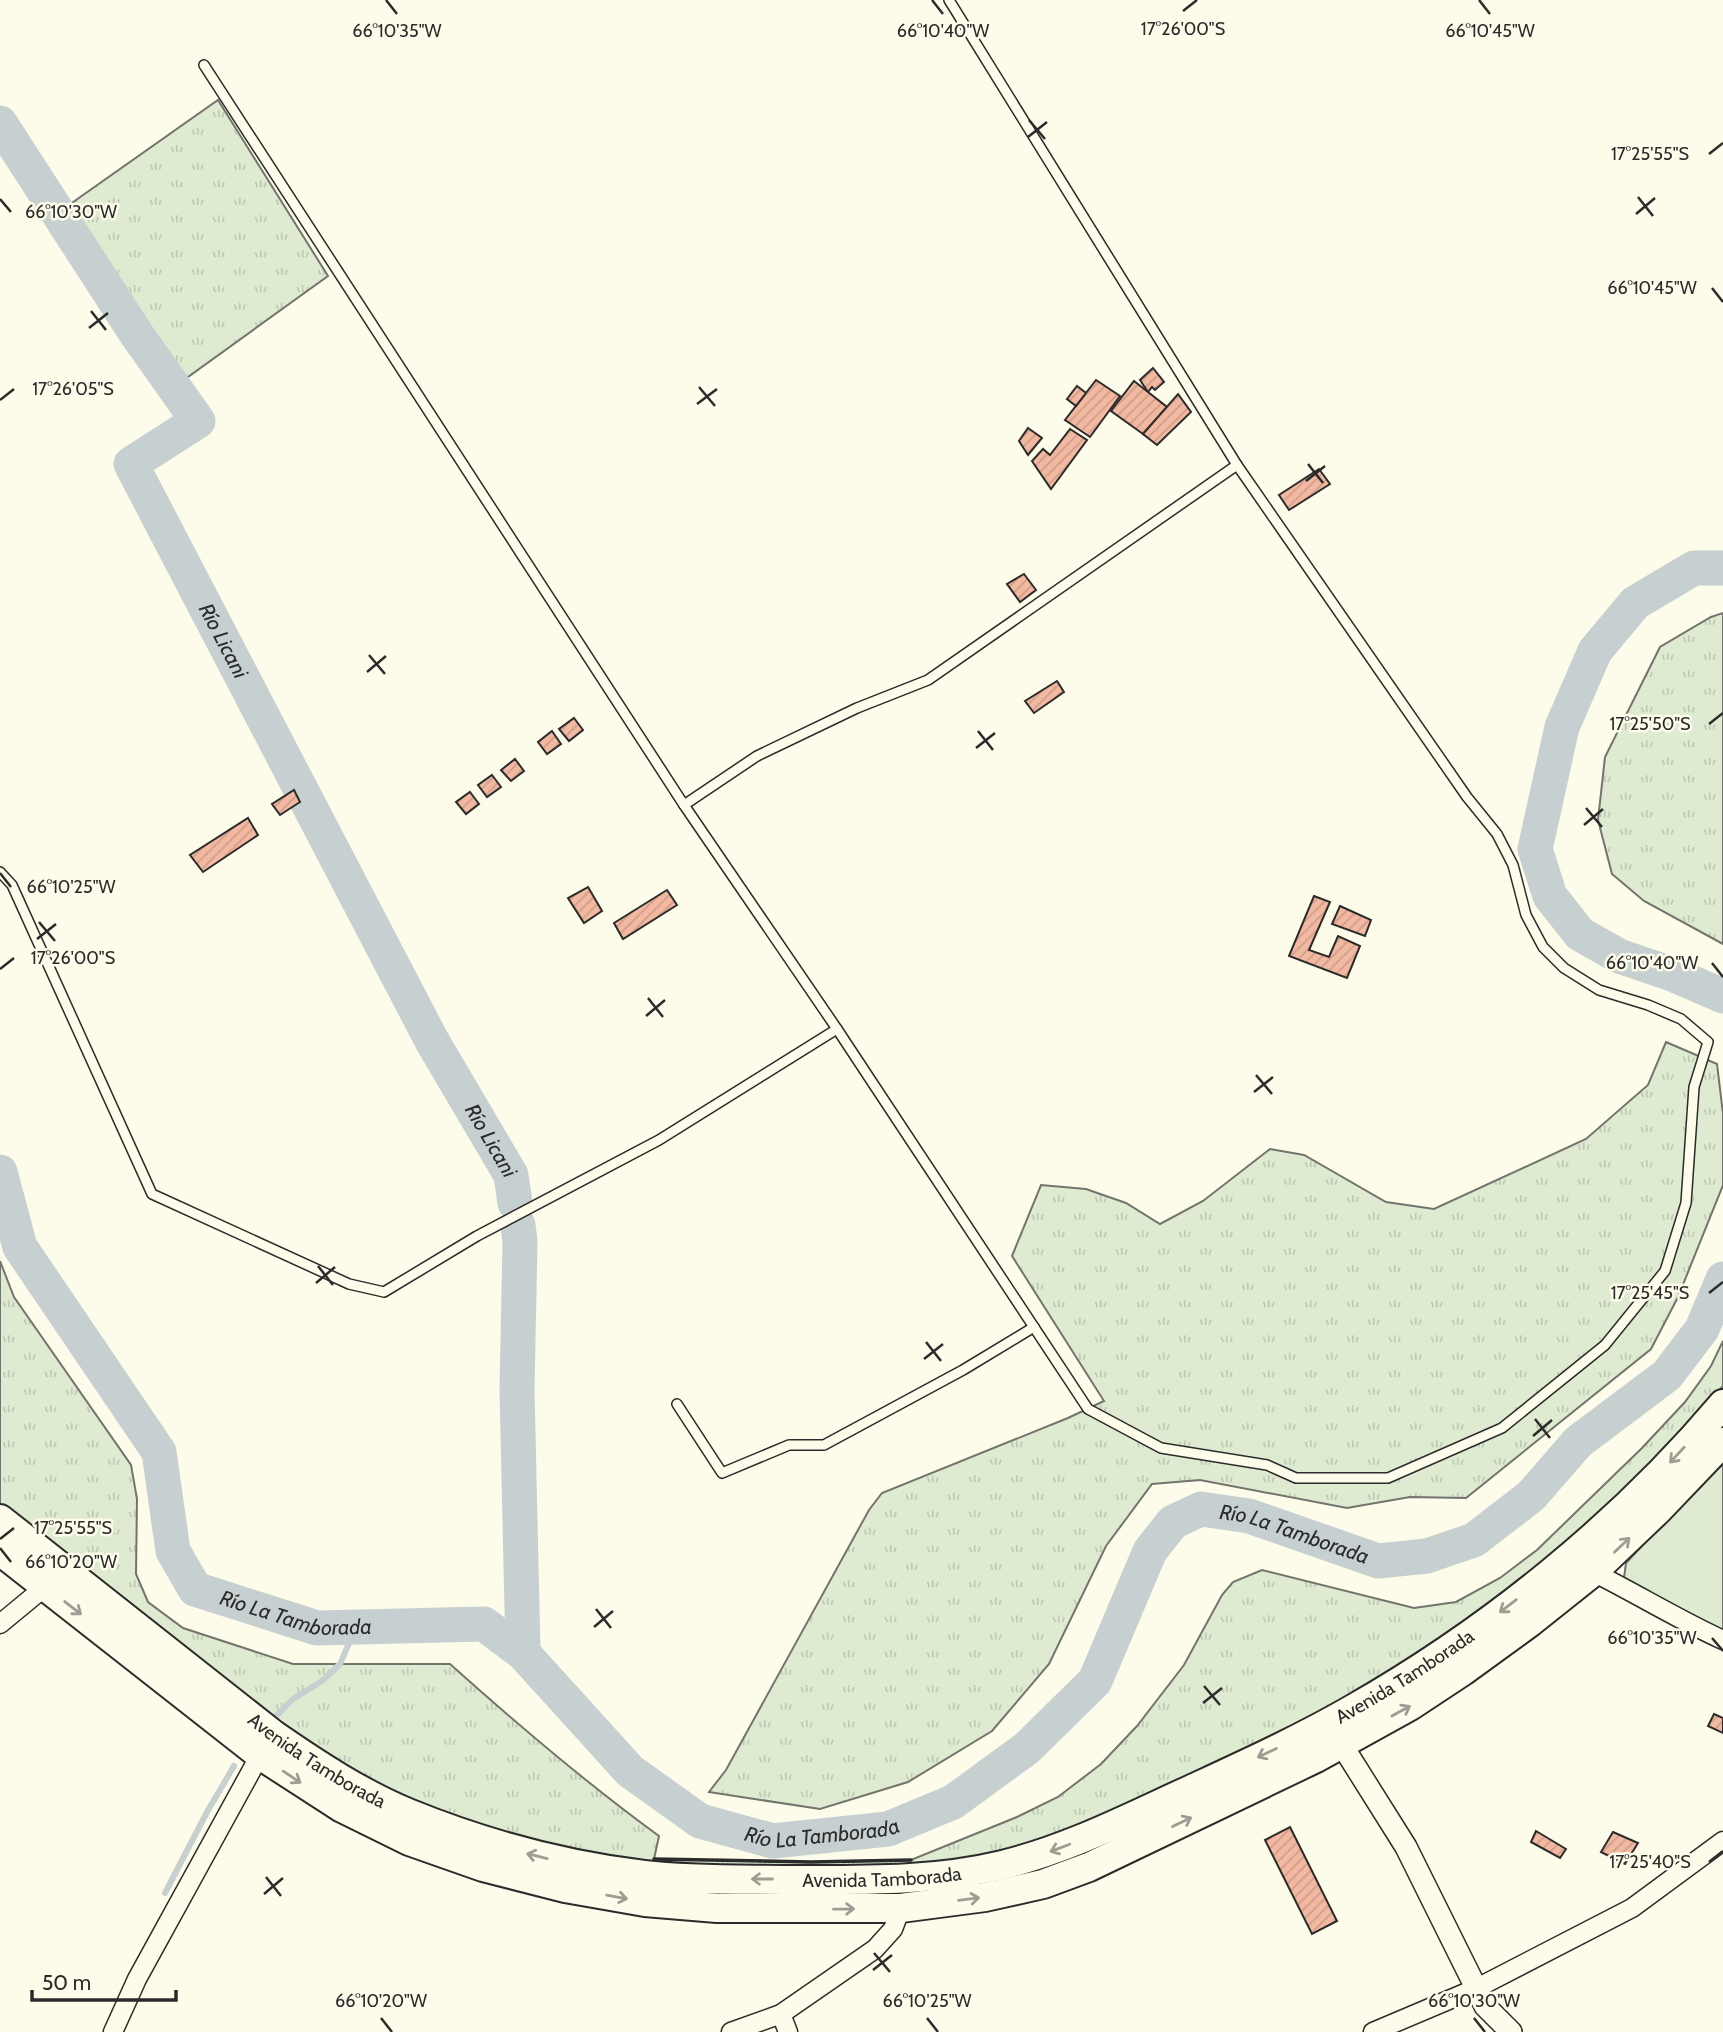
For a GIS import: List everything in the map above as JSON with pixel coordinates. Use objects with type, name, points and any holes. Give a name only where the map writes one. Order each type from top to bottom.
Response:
[{"type":"main road","name":"Avenida Tamborada","points":[[0,1551],[260,1755],[342,1808],[409,1841],[484,1867],[565,1888],[645,1902],[717,1909],[901,1908],[985,1897],[1043,1884],[1089,1867],[1335,1734],[1525,1593],[1585,1543],[1655,1479],[1723,1404]]},
{"type":"main road","name":"Avenida Tamborada","points":[[0,1519],[274,1735],[329,1772],[406,1812],[532,1855],[647,1875],[717,1879],[891,1879],[949,1875],[1001,1865],[1051,1851],[1099,1832],[1243,1765],[1410,1706],[1530,1623],[1593,1572],[1658,1510],[1723,1442]]},
{"type":"street","points":[[1593,1572],[1640,1595],[1684,1622],[1723,1640]]},
{"type":"street","points":[[0,1624],[46,1586]]},
{"type":"street","points":[[1335,1734],[1406,1847],[1478,1987],[1485,2006],[1511,2032]]},
{"type":"street","points":[[113,2032],[137,1979],[260,1755]]},
{"type":"street","points":[[1373,2032],[1478,1987],[1632,1908],[1723,1841]]},
{"type":"street","points":[[731,2032],[781,2014],[875,1949],[893,1929],[901,1908]]},
{"type":"street","points":[[781,2014],[789,2032]]},
{"type":"lane","points":[[204,65],[684,805],[837,1029],[1087,1409],[1161,1448],[1266,1465],[1296,1478],[1388,1478],[1502,1428],[1605,1345],[1665,1271],[1686,1203],[1694,1087],[1709,1042],[1681,1019],[1648,1005],[1599,990],[1564,968],[1542,947],[1526,915],[1513,865],[1497,834],[1467,797],[1237,465],[949,0]]},
{"type":"lane","points":[[684,805],[757,756],[858,708],[928,680],[1237,465]]},
{"type":"lane","points":[[0,872],[12,886],[152,1194],[349,1284],[384,1292],[477,1236],[659,1140],[837,1029]]},
{"type":"lane","points":[[677,1404],[722,1473],[789,1445],[824,1445],[963,1370],[1034,1327]]},
{"type":"green space","points":[[218,100],[328,276],[174,387],[137,335],[59,212]]},
{"type":"green space","points":[[1723,613],[1723,944],[1644,901],[1612,874],[1598,820],[1605,757],[1660,647],[1711,617]]},
{"type":"green space","points":[[1666,1042],[1717,1064],[1723,1114],[1723,1185],[1678,1297],[1651,1349],[1466,1498],[1410,1497],[1347,1508],[1200,1480],[1152,1484],[1106,1546],[1049,1664],[992,1731],[908,1782],[820,1809],[709,1792],[726,1770],[869,1510],[882,1493],[1104,1401],[1012,1256],[1041,1185],[1086,1189],[1126,1203],[1160,1224],[1203,1201],[1270,1149],[1304,1155],[1386,1202],[1434,1209],[1586,1139],[1648,1085]]},
{"type":"green space","points":[[0,1261],[14,1297],[131,1465],[137,1499],[136,1574],[148,1602],[183,1628],[293,1664],[450,1664],[552,1753],[659,1836],[654,1859],[811,1862],[911,1860],[1017,1817],[1058,1797],[1101,1764],[1137,1726],[1184,1665],[1222,1595],[1233,1582],[1262,1570],[1414,1608],[1456,1602],[1500,1578],[1537,1550],[1642,1448],[1685,1402],[1711,1366],[1723,1341],[1723,1386],[1672,1446],[1609,1508],[1459,1630],[1308,1720],[1060,1835],[948,1865],[715,1871],[544,1848],[403,1798],[341,1765],[272,1722],[0,1507]]},
{"type":"green space","points":[[1723,1464],[1723,1631],[1624,1578],[1626,1563],[1697,1487]]},
{"type":"building","points":[[1153,368],[1164,382],[1155,390],[1152,387],[1148,392],[1140,380]]},
{"type":"building","points":[[1096,380],[1120,396],[1090,437],[1065,420]]},
{"type":"building","points":[[1134,381],[1167,407],[1143,434],[1111,411]]},
{"type":"building","points":[[1077,386],[1086,393],[1076,406],[1067,399]]},
{"type":"building","points":[[1178,394],[1191,412],[1157,445],[1143,434]]},
{"type":"building","points":[[1028,428],[1042,438],[1028,455],[1019,441]]},
{"type":"building","points":[[1070,429],[1087,440],[1051,489],[1032,461],[1043,449],[1050,455]]},
{"type":"building","points":[[1319,469],[1330,484],[1289,510],[1279,495]]},
{"type":"building","points":[[1024,574],[1036,590],[1020,602],[1007,584]]},
{"type":"building","points":[[1057,681],[1064,692],[1034,713],[1025,701]]},
{"type":"building","points":[[574,718],[583,730],[569,741],[559,729]]},
{"type":"building","points":[[552,731],[561,744],[547,754],[538,742]]},
{"type":"building","points":[[515,759],[524,771],[511,781],[501,770]]},
{"type":"building","points":[[492,775],[501,787],[487,797],[478,785]]},
{"type":"building","points":[[294,790],[300,802],[280,815],[272,804]]},
{"type":"building","points":[[470,792],[479,804],[466,814],[456,802]]},
{"type":"building","points":[[248,818],[258,835],[203,872],[190,855]]},
{"type":"building","points":[[588,887],[602,911],[584,923],[568,898]]},
{"type":"building","points":[[667,890],[677,905],[623,939],[614,923]]},
{"type":"building","points":[[1314,896],[1330,902],[1309,950],[1329,957],[1338,936],[1360,946],[1347,978],[1289,956]]},
{"type":"building","points":[[1340,906],[1371,920],[1365,936],[1332,924]]},
{"type":"building","points":[[1714,1714],[1723,1718],[1723,1733],[1708,1726]]},
{"type":"building","points":[[1290,1827],[1337,1921],[1312,1934],[1265,1840]]},
{"type":"building","points":[[1536,1831],[1566,1849],[1560,1858],[1531,1842]]},
{"type":"building","points":[[1613,1832],[1638,1843],[1625,1864],[1601,1852]]},
{"type":"waterway","name":"Río Licani","points":[[0,123],[137,335],[198,421],[131,464],[432,1041],[511,1175],[515,1203]]},
{"type":"waterway","name":"Río La Tamborada","points":[[1723,568],[1694,568],[1635,603],[1595,651],[1562,727],[1535,849],[1550,896],[1580,934],[1619,956],[1672,974],[1723,996]]},
{"type":"waterway","name":"Río La Tamborada","points":[[0,1172],[20,1247],[159,1452],[173,1551],[195,1589],[317,1628],[484,1624],[523,1653],[630,1771],[700,1821],[773,1841],[888,1829],[953,1802],[1027,1748],[1095,1681],[1150,1551],[1173,1522],[1201,1509],[1249,1516],[1378,1561],[1427,1556],[1474,1540],[1531,1496],[1578,1442],[1667,1375],[1702,1329],[1723,1279]]},
{"type":"waterway","name":"Río Licani","points":[[518,1225],[520,1242],[517,1390],[523,1653]]},
{"type":"waterway","points":[[276,1716],[293,1699],[322,1681],[340,1664],[356,1627]]},
{"type":"waterway","points":[[165,1893],[234,1766]]},
{"type":"wall","points":[[654,1859],[811,1862],[911,1860]]}]
